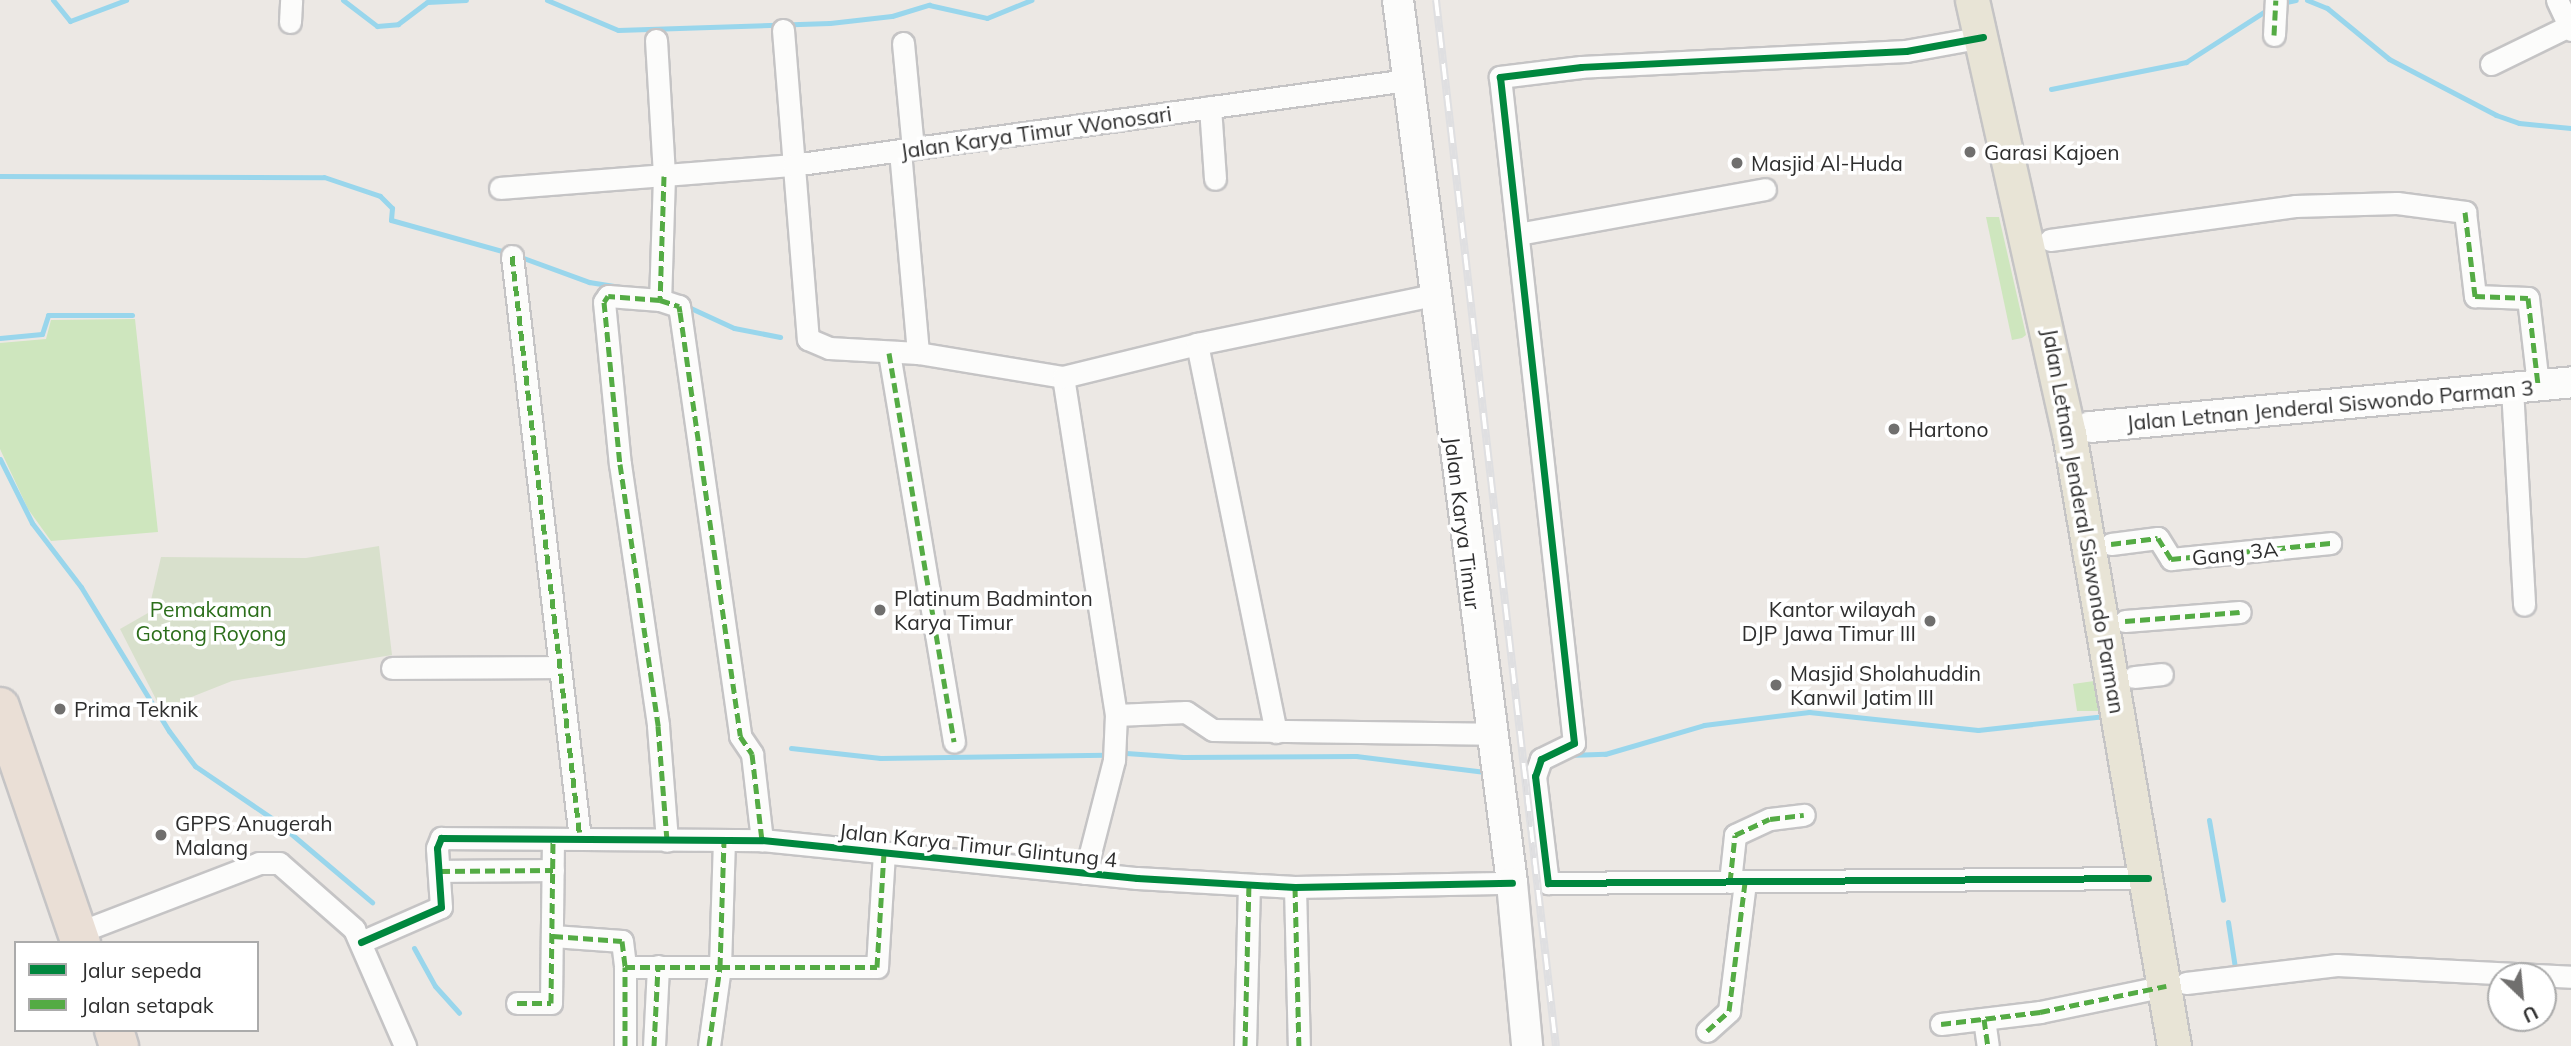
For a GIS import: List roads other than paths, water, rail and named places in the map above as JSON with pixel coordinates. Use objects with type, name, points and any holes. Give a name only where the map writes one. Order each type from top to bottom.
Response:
[{"type":"highway","points":[[0,707],[79,938]]},
{"type":"main road","name":"Jalan Letnan Jenderal Siswondo Parman","points":[[1972,0],[1983,37],[2067,422],[2148,878],[2193,1046]]},
{"type":"main road","name":"Jalan Letnan Jenderal Siswondo Parman","points":[[1993,0],[2050,240],[2090,427],[2125,621],[2148,675],[2176,984],[2174,1046]]},
{"type":"street","name":"Jalan Karya Timur","points":[[1398,0],[1490,734],[1512,883],[1528,1046]]},
{"type":"street","points":[[2491,64],[2570,28],[2557,0]]},
{"type":"street","points":[[783,30],[808,339],[828,348],[918,353],[1063,377],[1197,344],[1434,295]]},
{"type":"street","points":[[1983,37],[1906,51],[1508,73],[1498,84],[1518,234],[1574,743],[1538,768],[1548,883],[2148,878]]},
{"type":"street","points":[[656,40],[664,176],[660,300]]},
{"type":"street","points":[[903,43],[906,150],[918,353]]},
{"type":"street","name":"Jalan Karya Timur Wonosari","points":[[500,188],[793,164],[1408,80]]},
{"type":"street","points":[[1210,107],[1215,179]]},
{"type":"street","points":[[1518,234],[1765,189]]},
{"type":"street","points":[[2050,240],[2295,206],[2397,203],[2465,212],[2475,296],[2528,298],[2524,604]]},
{"type":"street","points":[[512,256],[580,838]]},
{"type":"street","points":[[667,841],[658,726],[620,464],[604,302],[608,296],[660,300],[679,306],[740,736],[752,754],[762,840]]},
{"type":"street","points":[[1197,344],[1276,732]]},
{"type":"street","points":[[889,353],[954,742]]},
{"type":"street","points":[[1063,377],[1116,715],[1114,760],[1085,873]]},
{"type":"street","name":"Jalan Letnan Jenderal Siswondo Parman 3","points":[[2090,427],[2571,383]]},
{"type":"street","name":"Gang 3A","points":[[2111,544],[2158,538],[2171,559],[2330,543]]},
{"type":"street","points":[[2125,621],[2240,611]]},
{"type":"street","points":[[392,668],[560,667]]},
{"type":"street","points":[[1116,715],[1169,710],[1186,712],[1213,730],[1490,734]]},
{"type":"street","points":[[1707,1031],[1729,1011],[1738,882],[1735,835],[1770,819],[1804,816]]},
{"type":"street","name":"Jalan Karya Timur Glintung 4","points":[[440,871],[437,844],[441,838],[762,840],[1085,873],[1249,885],[1295,887],[1512,883]]},
{"type":"street","points":[[517,1003],[551,1003],[553,839]]},
{"type":"street","points":[[709,1046],[720,967],[724,840]]},
{"type":"street","points":[[625,967],[873,970],[880,953],[884,854]]},
{"type":"street","points":[[79,938],[270,862],[290,869],[354,929],[405,1046]]},
{"type":"street","points":[[361,942],[441,908],[440,871],[553,870]]},
{"type":"street","points":[[1245,1046],[1249,885]]},
{"type":"street","points":[[1295,887],[1299,1046]]},
{"type":"street","points":[[553,936],[622,941],[625,967],[625,1046]]},
{"type":"street","points":[[1941,1024],[1984,1019],[2176,984],[2337,965],[2571,977]]},
{"type":"street","points":[[654,1046],[658,966]]},
{"type":"street","points":[[1984,1019],[1988,1046]]},
{"type":"waterway","points":[[53,0],[70,21],[126,0]]},
{"type":"waterway","points":[[343,0],[377,26],[398,24],[427,2],[466,0]]},
{"type":"waterway","points":[[547,0],[618,30],[830,23],[892,16],[929,5],[987,18],[1031,0]]},
{"type":"waterway","points":[[2282,3],[2296,0]]},
{"type":"waterway","points":[[2307,0],[2327,8],[2389,59],[2496,115],[2519,123],[2571,128]]},
{"type":"waterway","points":[[2051,89],[2186,62],[2270,8]]},
{"type":"waterway","points":[[0,176],[324,177],[380,196],[392,208],[391,220],[509,253]]},
{"type":"waterway","points":[[518,256],[589,282],[619,287]]},
{"type":"waterway","points":[[684,305],[734,328],[780,337]]},
{"type":"waterway","points":[[0,338],[42,334],[48,315],[132,315]]},
{"type":"waterway","points":[[0,459],[32,523],[81,587],[169,731],[195,766],[276,821],[372,902]]},
{"type":"waterway","points":[[1569,755],[1605,754],[1704,725],[1809,712],[1978,730],[2105,716]]},
{"type":"waterway","points":[[791,748],[880,758],[1106,755]]},
{"type":"waterway","points":[[1126,753],[1183,757],[1356,756],[1485,772]]},
{"type":"waterway","points":[[2209,820],[2223,900]]},
{"type":"waterway","points":[[2228,922],[2235,968]]},
{"type":"waterway","points":[[414,948],[435,986],[459,1013]]},
{"type":"railway","points":[[1436,0],[1556,1046]]},
{"type":"place","name":"Garasi Kajoen","points":[[1970,152]]},
{"type":"place","name":"Masjid Al-Huda","points":[[1737,163]]},
{"type":"place","name":"Hartono","points":[[1894,429]]},
{"type":"place","name":"Platinum Badminton Karya Timur","points":[[880,610]]},
{"type":"place","name":"Kantor wilayah DJP Jawa Timur III","points":[[1930,621]]},
{"type":"place","name":"Masjid Sholahuddin Kanwil Jatim III","points":[[1776,685]]},
{"type":"place","name":"Prima Teknik","points":[[60,709]]},
{"type":"place","name":"GPPS Anugerah Malang","points":[[161,835]]},
{"type":"park label","name":"Pemakaman Gotong Royong","points":[[211,621]]}]
